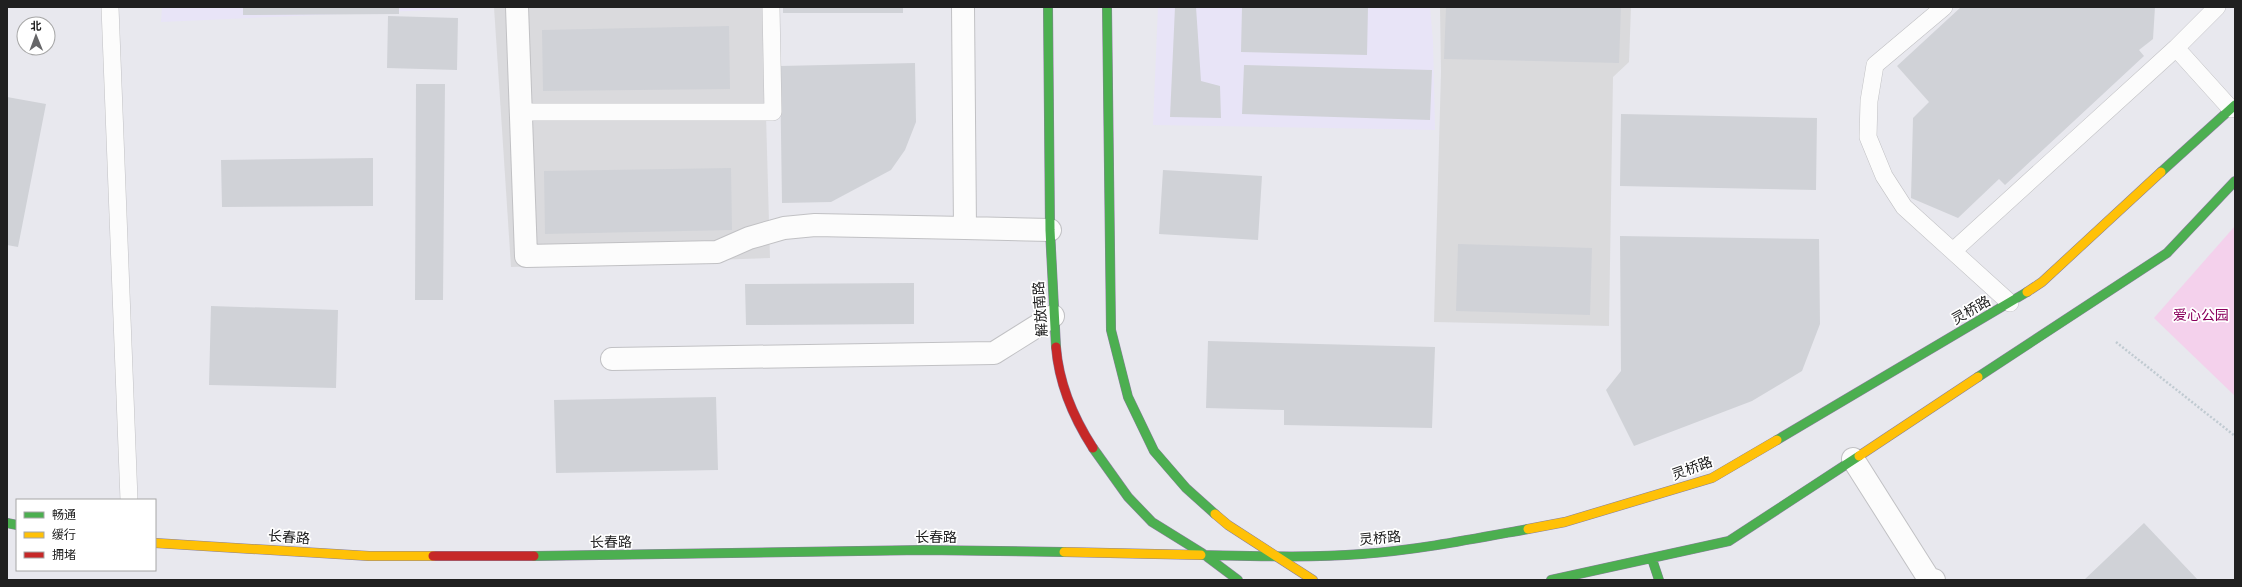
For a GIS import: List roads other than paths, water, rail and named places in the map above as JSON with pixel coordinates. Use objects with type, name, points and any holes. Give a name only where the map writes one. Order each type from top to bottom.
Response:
[{"type":"main road","name":"解放南路","points":[[1048,7],[1050,230],[1053,316],[1058,371],[1076,421],[1093,448],[1128,496],[1152,522],[1202,553],[1238,580]]},
{"type":"main road","points":[[1107,7],[1111,330],[1128,397],[1154,451],[1186,488],[1228,525],[1313,580]]},
{"type":"main road","name":"灵桥路","points":[[1069,552],[1202,553],[1278,556],[1362,554],[1438,546],[1565,522],[1712,478],[2010,303],[2042,282],[2233,108]]},
{"type":"main road","points":[[1556,579],[1728,541],[2167,253],[2235,181]]},
{"type":"main road","name":"长春路","points":[[156,543],[369,556],[585,556],[922,550],[1069,552]]},
{"type":"main road","points":[[1652,559],[1659,580]]},
{"type":"street","points":[[517,7],[526,256],[718,252],[749,238],[784,228],[815,225],[1050,230]]},
{"type":"street","points":[[963,7],[964,228]]},
{"type":"street","points":[[612,360],[994,353],[1053,316]]},
{"type":"street","points":[[1853,459],[1930,580]]},
{"type":"lane","points":[[110,7],[129,499]]},
{"type":"lane","points":[[520,112],[773,112],[771,7]]},
{"type":"lane","points":[[1944,7],[1875,65],[1869,101],[1868,137],[1884,176],[1904,207],[2010,303]]},
{"type":"lane","points":[[1953,251],[2176,48],[2217,7]]},
{"type":"lane","points":[[2176,48],[2233,108]]},
{"type":"park label","name":"爱心公园","points":[[2201,315]]}]
